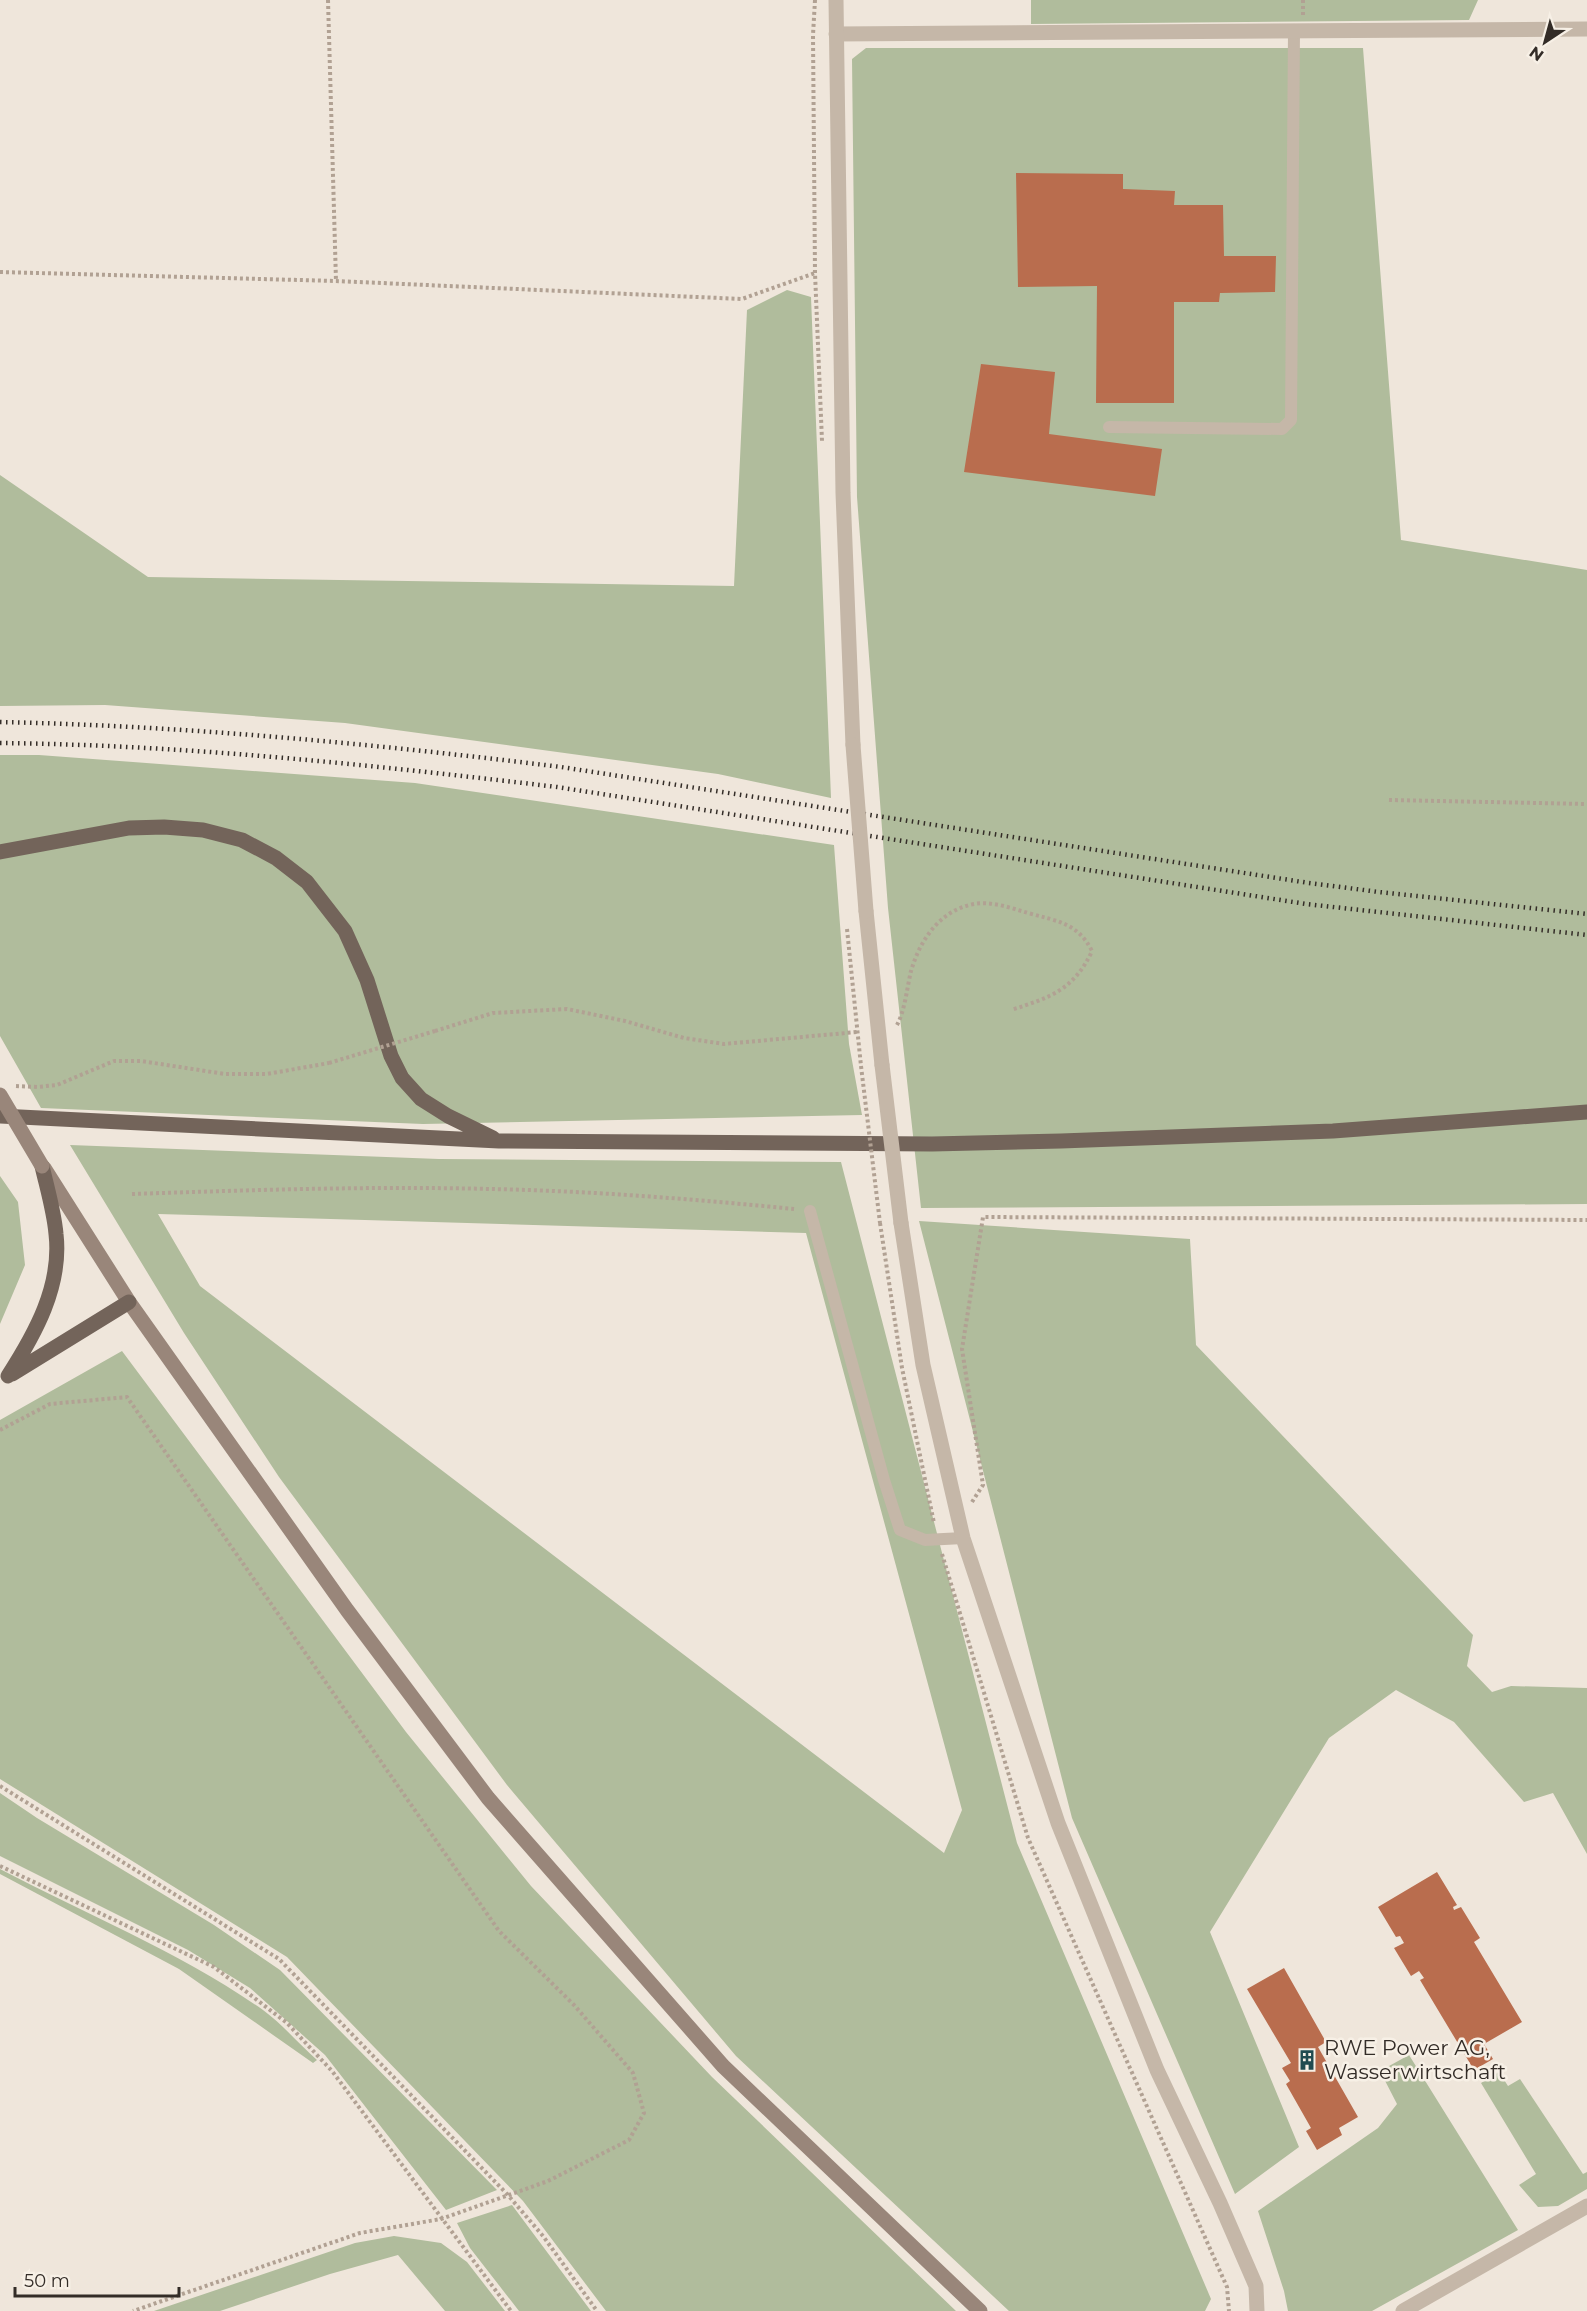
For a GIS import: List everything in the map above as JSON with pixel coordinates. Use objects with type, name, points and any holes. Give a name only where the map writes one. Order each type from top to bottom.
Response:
[{"type":"main road","points":[[0,852],[129,828],[164,827],[203,830],[243,840],[276,858],[307,882],[345,930],[367,980],[391,1056],[402,1078],[421,1099],[447,1116],[499,1141]]},
{"type":"main road","points":[[5,1090],[42,1166],[129,1302],[347,1610],[488,1798],[723,2066],[980,2311]]},
{"type":"main road","points":[[0,1116],[499,1141],[921,1144],[1061,1142],[1332,1131],[1587,1112]]},
{"type":"main road","points":[[4,1379],[31,1340],[47,1304],[55,1265],[56,1235],[42,1166]]},
{"type":"main road","points":[[4,1379],[129,1302]]},
{"type":"street","points":[[836,0],[843,493],[853,745],[880,1048],[901,1222],[923,1365],[961,1531],[1058,1823],[1157,2070],[1220,2203],[1256,2286],[1257,2311]]},
{"type":"street","points":[[836,34],[1587,29]]},
{"type":"street","points":[[1403,2311],[1587,2206]]},
{"type":"lane","points":[[1109,427],[1282,429],[1291,420],[1294,31]]},
{"type":"lane","points":[[810,1211],[871,1435],[900,1530],[925,1540],[961,1531]]},
{"type":"path","points":[[328,0],[336,280]]},
{"type":"path","points":[[815,0],[813,35],[815,273],[822,449]]},
{"type":"path","points":[[0,272],[336,280],[742,298],[815,273]]},
{"type":"path","points":[[1389,800],[1587,804]]},
{"type":"path","points":[[880,1048],[899,1022],[915,957],[927,935],[949,913],[975,904],[1001,906],[1063,922],[1085,936],[1092,951],[1084,970],[1069,984],[1042,1000],[1011,1010]]},
{"type":"path","points":[[846,917],[880,1223]]},
{"type":"path","points":[[5,1090],[57,1085],[114,1061],[141,1061],[225,1074],[267,1074],[329,1063],[493,1012],[567,1009],[625,1021],[684,1038],[724,1044],[857,1032]]},
{"type":"path","points":[[132,1194],[310,1188],[491,1189],[684,1198],[810,1211]]},
{"type":"path","points":[[961,1531],[983,1485],[962,1349],[982,1217],[1587,1220]]},
{"type":"path","points":[[0,1430],[50,1404],[127,1397],[500,1931],[574,2006],[633,2073],[645,2113],[629,2140],[548,2181],[441,2219],[360,2234],[133,2311]]},
{"type":"path","points":[[0,1786],[279,1959],[507,2194],[543,2236],[597,2311]]},
{"type":"path","points":[[0,1866],[214,1967],[287,2023],[332,2071],[511,2311]]},
{"type":"green space","points":[[1031,0],[1478,0],[1469,20],[1031,24]]},
{"type":"green space","points":[[866,48],[1363,48],[1401,540],[1587,570],[1587,1204],[921,1208],[888,908],[857,497],[852,59]]},
{"type":"green space","points":[[787,290],[811,297],[831,798],[718,774],[345,723],[105,705],[0,706],[0,475],[148,577],[734,586],[747,310]]},
{"type":"green space","points":[[0,755],[39,755],[415,783],[834,845],[849,1044],[862,1115],[423,1124],[41,1108],[0,1036]]},
{"type":"green space","points":[[70,1145],[439,1159],[841,1162],[1017,1843],[1211,2299],[1205,2311],[1009,2311],[736,2056],[507,1785],[279,1477],[184,1333]],"holes":[[[158,1214],[806,1233],[962,1810],[944,1853],[200,1286]]]},
{"type":"green space","points":[[0,1176],[18,1202],[25,1265],[0,1324]]},
{"type":"green space","points":[[919,1221],[1190,1239],[1196,1345],[1473,1635],[1467,1666],[1492,1692],[1511,1686],[1587,1688],[1587,1854],[1553,1793],[1524,1802],[1454,1722],[1396,1690],[1329,1738],[1210,1932],[1299,2147],[1235,2194],[1072,1818]]},
{"type":"green space","points":[[122,1351],[406,1732],[531,1886],[712,2077],[956,2311],[606,2311],[523,2201],[287,1957],[0,1779],[0,1420]]},
{"type":"green space","points":[[0,1793],[37,1818],[214,1925],[280,1970],[497,2190],[446,2210],[325,2055],[250,1988],[188,1950],[0,1856]]},
{"type":"green space","points":[[0,1869],[167,1952],[232,1989],[263,2010],[317,2060],[313,2063],[179,1969],[0,1874]]},
{"type":"green space","points":[[1409,2055],[1518,2230],[1372,2311],[1288,2311],[1284,2291],[1258,2211],[1378,2128],[1397,2104],[1380,2071]]},
{"type":"green space","points":[[1499,2072],[1508,2086],[1520,2079],[1583,2174],[1587,2172],[1587,2189],[1558,2206],[1538,2207],[1519,2185],[1536,2174],[1481,2083]]},
{"type":"green space","points":[[512,2205],[591,2311],[519,2311],[470,2248],[457,2223]]},
{"type":"green space","points":[[394,2236],[441,2243],[467,2262],[505,2311],[445,2311],[398,2255],[330,2274],[220,2311],[154,2311],[355,2243]]},
{"type":"building","points":[[1016,173],[1123,174],[1123,189],[1175,191],[1174,205],[1223,205],[1224,256],[1276,256],[1275,292],[1220,293],[1219,302],[1174,302],[1174,403],[1096,403],[1097,286],[1018,287]]},
{"type":"building","points":[[981,364],[1055,372],[1049,434],[1162,449],[1155,496],[964,472]]},
{"type":"building","points":[[1437,1872],[1457,1905],[1453,1907],[1454,1910],[1461,1907],[1480,1938],[1474,1942],[1522,2022],[1484,2044],[1493,2059],[1474,2070],[1420,1980],[1424,1978],[1419,1971],[1411,1976],[1394,1948],[1404,1943],[1400,1936],[1396,1937],[1378,1907]]},
{"type":"building","name":"RWE Power AG, Wasserwirtschaft","points":[[1284,1968],[1326,2042],[1318,2047],[1358,2117],[1339,2128],[1342,2135],[1317,2150],[1306,2131],[1311,2128],[1286,2084],[1290,2081],[1282,2068],[1291,2063],[1247,1989]]},
{"type":"railway","points":[[0,722],[141,727],[281,737],[561,767],[1309,883],[1587,914]]},
{"type":"railway","points":[[0,743],[140,748],[279,757],[557,787],[1306,904],[1587,935]]},
{"type":"place","name":"RWE Power AG, Wasserwirtschaft","points":[[1307,2060]]}]
